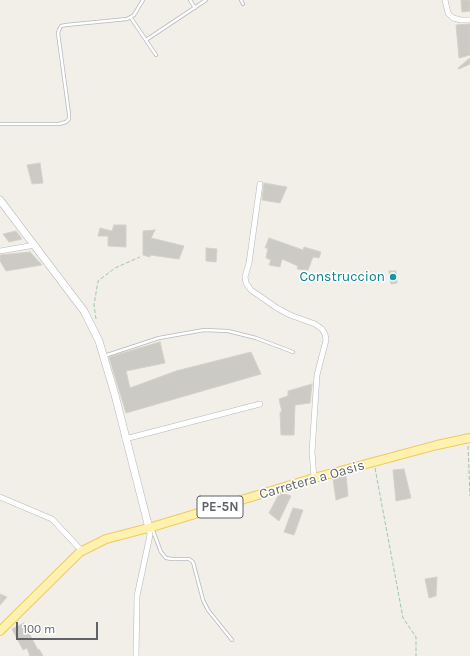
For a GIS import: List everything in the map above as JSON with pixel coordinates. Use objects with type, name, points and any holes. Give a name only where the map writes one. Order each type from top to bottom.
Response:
[{"type":"main road","name":"Carretera a Oasis","points":[[0,631],[82,550],[106,539],[150,528],[314,478],[469,438]]},
{"type":"street","points":[[445,0],[448,13],[453,18],[470,20]]},
{"type":"street","points":[[260,184],[249,263],[245,277],[246,283],[251,290],[277,308],[290,315],[315,324],[322,329],[325,334],[326,340],[317,375],[312,452],[314,478]]},
{"type":"street","points":[[0,200],[84,311],[99,341],[104,356],[150,528],[150,535],[137,596],[136,656]]},
{"type":"street","points":[[0,251],[35,245]]},
{"type":"street","points":[[125,439],[260,404]]},
{"type":"street","points":[[0,497],[52,519],[82,550]]},
{"type":"lane","points":[[0,124],[59,124],[66,122],[69,118],[69,114],[58,33],[61,26],[131,18],[143,0]]},
{"type":"lane","points":[[190,0],[195,8]]},
{"type":"lane","points":[[146,40],[206,0]]},
{"type":"lane","points":[[241,0],[243,4]]},
{"type":"lane","points":[[131,18],[156,55]]},
{"type":"lane","points":[[104,356],[159,338],[204,330],[228,331],[256,338],[293,352]]},
{"type":"lane","points":[[150,528],[161,552],[166,558],[189,559],[193,562],[203,600],[208,610],[232,640]]},
{"type":"path","points":[[96,319],[94,305],[98,281],[115,268],[140,257]]},
{"type":"path","points":[[469,438],[470,496]]},
{"type":"path","points":[[374,462],[403,618],[416,637],[416,656]]},
{"type":"building","points":[[461,0],[470,0],[470,11],[462,12]]},
{"type":"building","points":[[470,24],[470,55],[459,58],[456,25]]},
{"type":"building","points":[[470,58],[470,64],[459,69],[458,68]]},
{"type":"building","points":[[40,163],[43,183],[32,184],[27,165]]},
{"type":"building","points":[[264,183],[287,187],[280,203],[262,200]]},
{"type":"building","points":[[114,225],[126,225],[126,247],[108,246],[108,236],[98,236],[100,228],[112,231]]},
{"type":"building","points":[[155,230],[151,238],[184,246],[179,259],[150,255],[150,257],[143,255],[143,231]]},
{"type":"building","points":[[16,231],[22,239],[9,242],[3,234]]},
{"type":"building","points":[[269,238],[303,250],[304,247],[321,252],[319,258],[313,257],[308,270],[297,269],[298,266],[282,259],[280,267],[269,265],[271,260],[266,258],[268,248],[265,248]]},
{"type":"building","points":[[206,248],[217,249],[216,262],[206,261]]},
{"type":"building","points":[[30,252],[42,265],[6,271],[0,261],[0,255]]},
{"type":"building","name":"Construccion","points":[[389,271],[396,271],[397,283],[391,284]]},
{"type":"building","points":[[160,342],[165,363],[126,371],[130,388],[176,371],[251,352],[261,374],[126,413],[109,357]]},
{"type":"building","points":[[312,384],[310,403],[295,405],[294,435],[281,435],[280,412],[282,412],[279,399],[288,396],[288,391]]},
{"type":"building","points":[[404,469],[411,498],[396,501],[393,470]]},
{"type":"building","points":[[346,475],[348,496],[336,500],[333,479]]},
{"type":"building","points":[[282,493],[291,496],[279,521],[269,513],[279,494]]},
{"type":"building","points":[[293,508],[303,510],[294,535],[284,532]]},
{"type":"building","points":[[437,577],[436,596],[429,598],[425,579]]},
{"type":"building","points":[[0,594],[7,597],[0,605]]},
{"type":"building","points":[[24,623],[38,650],[39,649],[43,656],[30,656],[27,648],[23,650],[12,629]]},
{"type":"place","name":"Construccion","points":[[393,277]]}]
